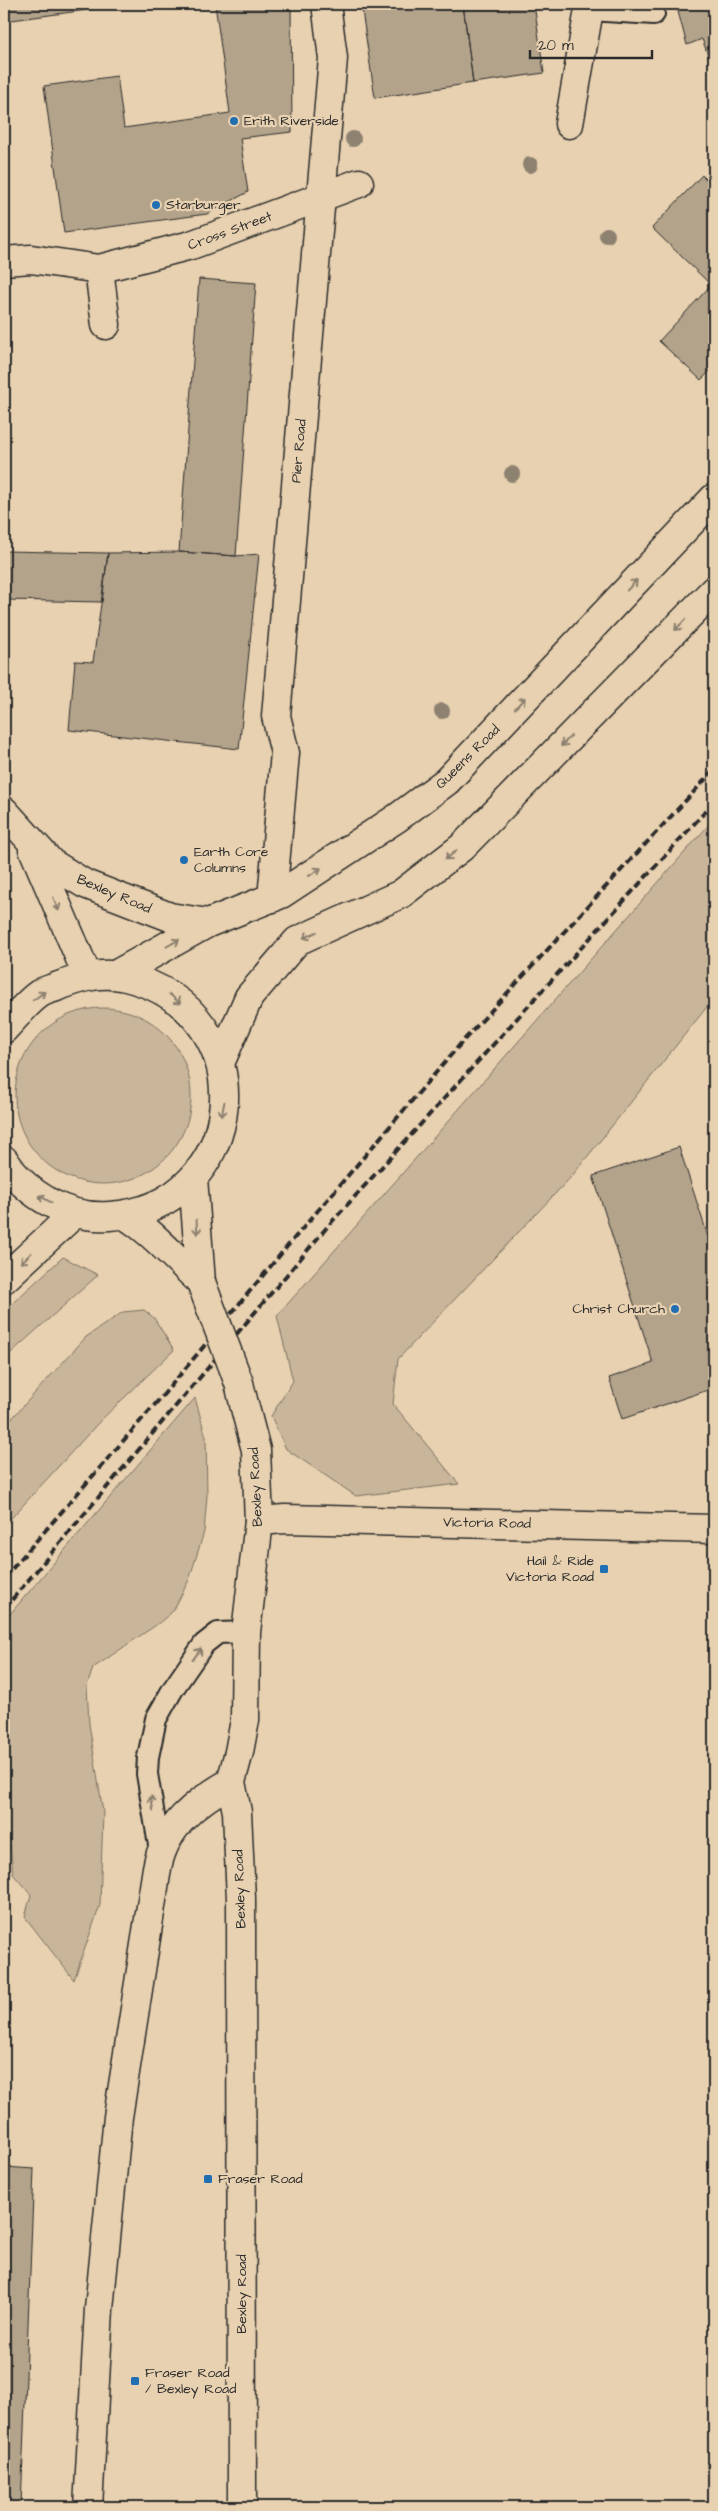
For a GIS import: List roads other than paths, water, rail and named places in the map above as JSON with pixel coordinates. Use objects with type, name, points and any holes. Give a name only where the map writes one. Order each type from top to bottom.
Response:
[{"type":"main road","name":"Pier Road","points":[[272,898],[285,753],[276,716],[333,58],[326,4]]},
{"type":"main road","points":[[569,124],[589,7]]},
{"type":"main road","name":"Cross Street","points":[[4,261],[32,259],[99,269],[191,245],[359,183]]},
{"type":"main road","points":[[99,269],[106,325]]},
{"type":"main road","name":"Queens Road","points":[[114,974],[208,923],[272,898],[397,818],[447,781],[714,498]]},
{"type":"main road","points":[[221,1061],[249,997],[297,941],[401,894],[462,847],[714,590]]},
{"type":"main road","name":"Bexley Road","points":[[4,811],[30,843],[50,863],[85,884],[170,917],[208,923]]},
{"type":"main road","name":"Bexley Road","points":[[30,843],[87,976]]},
{"type":"main road","points":[[4,1029],[40,993],[87,976],[114,974],[146,982],[169,994],[201,1022],[221,1061],[225,1103],[216,1143],[194,1178],[162,1202],[125,1215],[100,1217],[75,1213],[42,1200],[8,1175]]},
{"type":"main road","name":"Bexley Road","points":[[194,1178],[201,1282],[239,1383],[256,1450],[259,1521],[246,1632],[244,1720],[239,1752],[231,1782],[237,1812],[241,1899],[242,2507]]},
{"type":"main road","points":[[4,1279],[75,1213]]},
{"type":"main road","name":"Bexley Road","points":[[125,1215],[152,1234],[201,1282]]},
{"type":"main road","name":"Victoria Road","points":[[259,1521],[285,1519],[714,1529]]},
{"type":"main road","points":[[88,2507],[99,2309],[118,2117],[160,1851],[184,1815],[207,1796],[231,1782]]},
{"type":"lane","points":[[589,7],[654,14]]},
{"type":"lane","points":[[160,1851],[147,1774],[148,1757],[156,1719],[172,1689],[204,1644],[218,1633],[246,1632]]},
{"type":"railway","points":[[4,1578],[164,1394],[463,1041],[714,770]]},
{"type":"railway","points":[[4,1609],[328,1226],[714,802]]},
{"type":"place","name":"Erith Riverside","points":[[234,121]]},
{"type":"place","name":"Starburger","points":[[156,205]]},
{"type":"place","name":"Earth Core Columns","points":[[184,860]]},
{"type":"place","name":"Christ Church","points":[[675,1309]]},
{"type":"place","name":"Hail & Ride Victoria Road","points":[[604,1569]]},
{"type":"place","name":"Fraser Road","points":[[208,2179]]},
{"type":"place","name":"Fraser Road / Bexley Road","points":[[135,2381]]}]
